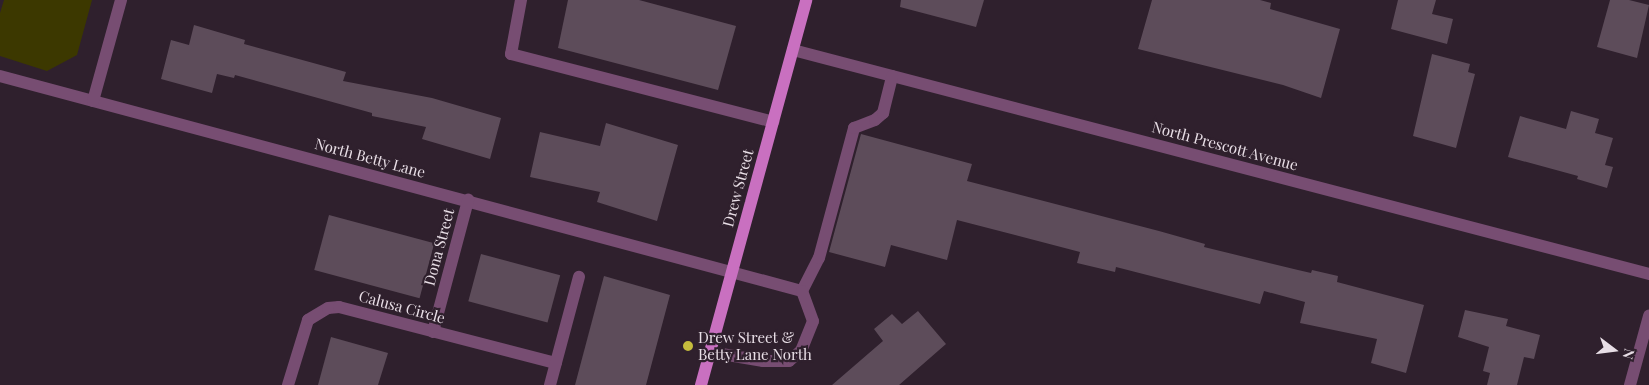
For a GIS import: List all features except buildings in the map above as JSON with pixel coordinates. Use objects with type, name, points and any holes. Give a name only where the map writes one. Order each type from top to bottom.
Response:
[{"type":"main road","name":"Drew Street","points":[[701,385],[806,0]]},
{"type":"street","points":[[92,101],[121,0]]},
{"type":"street","points":[[521,0],[511,54],[773,122]]},
{"type":"street","name":"North Prescott Avenue","points":[[793,50],[1649,274]]},
{"type":"street","name":"North Betty Lane","points":[[0,76],[732,270],[802,291]]},
{"type":"street","points":[[710,352],[763,361],[789,361],[801,352],[813,321],[802,291],[819,258],[854,128],[875,120],[882,113],[892,76]]},
{"type":"street","name":"Dona Street","points":[[433,332],[468,200]]},
{"type":"street","points":[[550,385],[579,277]]},
{"type":"street","name":"Calusa Circle","points":[[288,385],[308,320],[328,308],[339,307],[556,363]]},
{"type":"street","points":[[1630,385],[1649,316]]},
{"type":"shaded area","points":[[4,0],[92,0],[77,55],[47,71],[0,56],[0,13]]},
{"type":"place","name":"Drew Street & Betty Lane North","points":[[688,346]]}]
